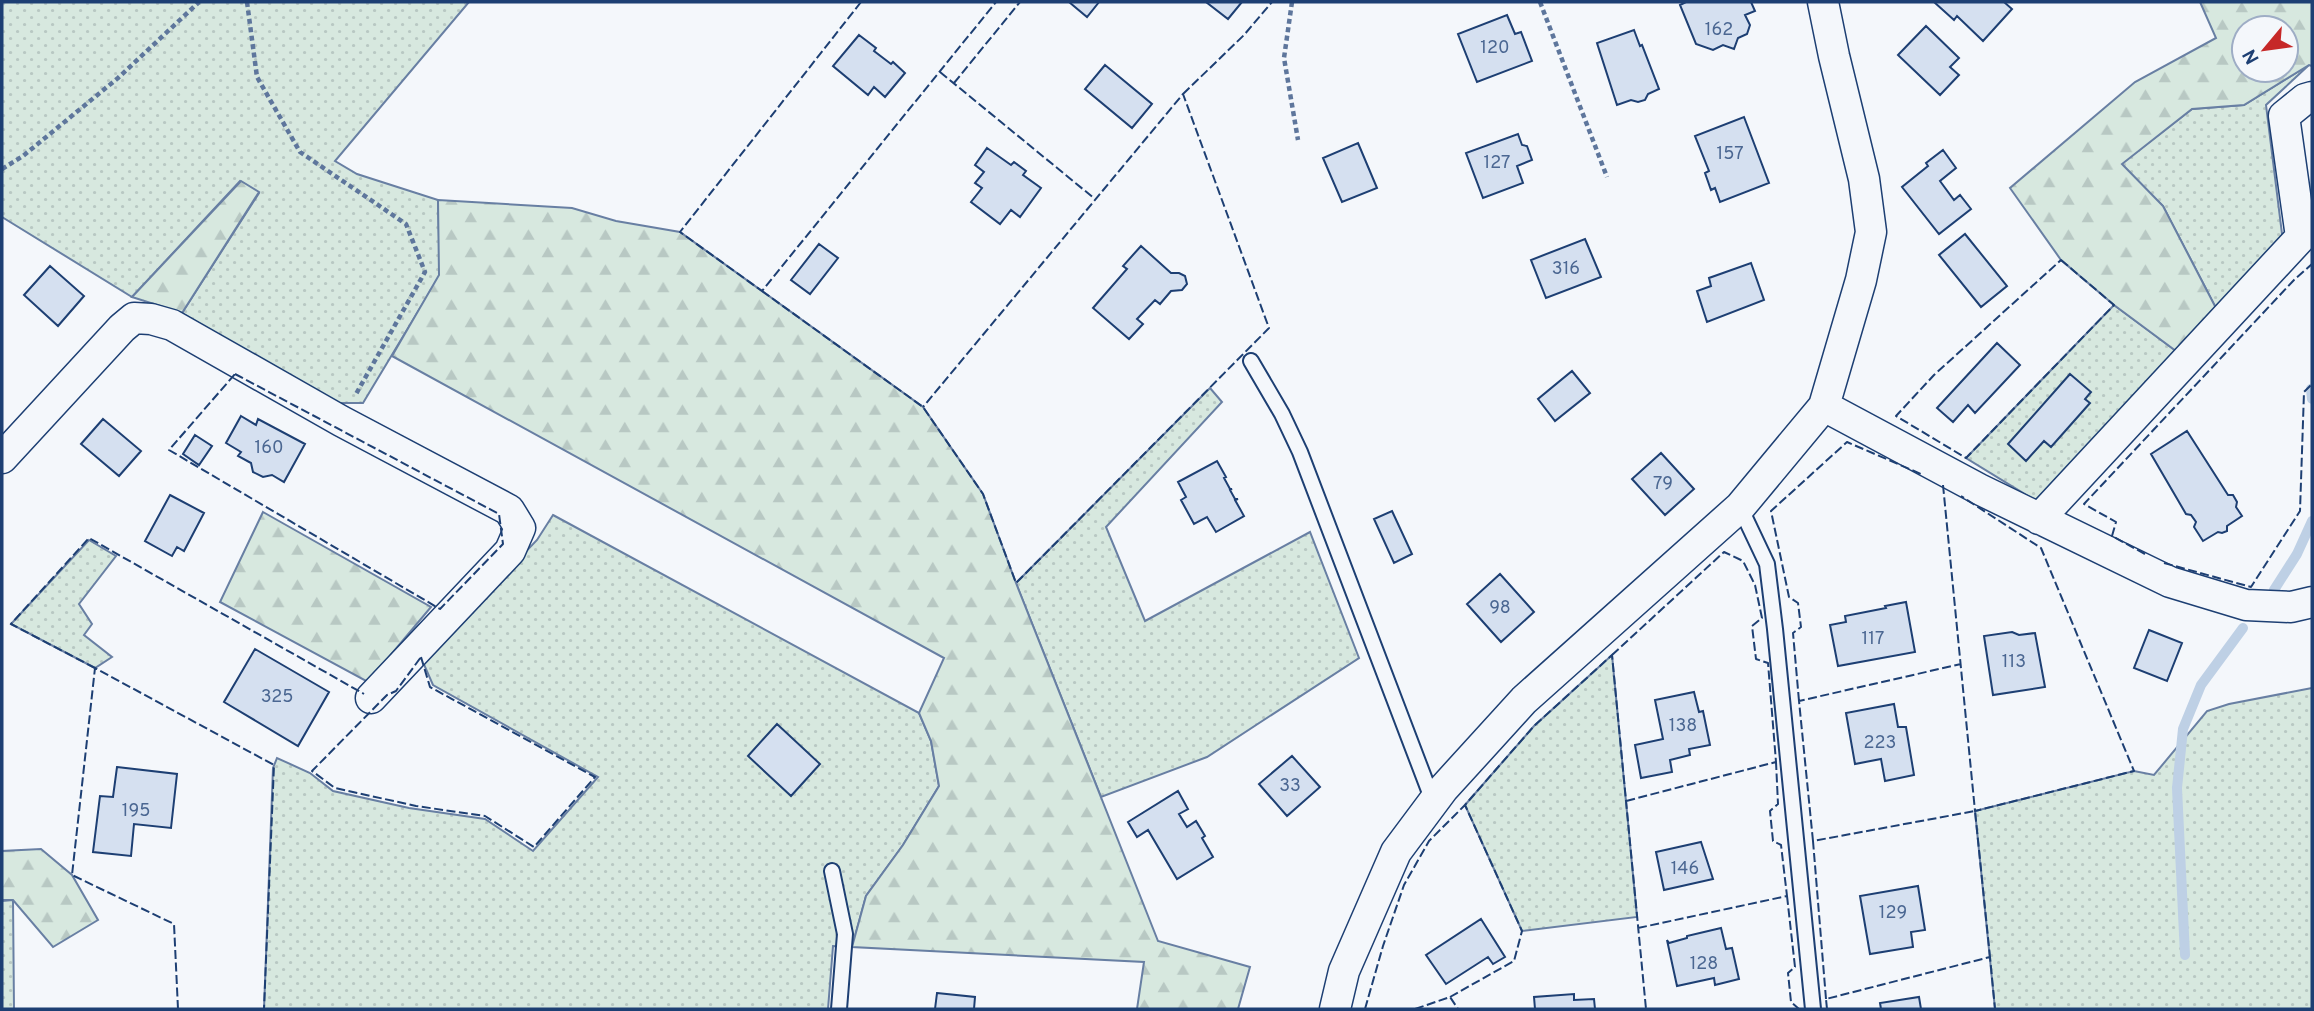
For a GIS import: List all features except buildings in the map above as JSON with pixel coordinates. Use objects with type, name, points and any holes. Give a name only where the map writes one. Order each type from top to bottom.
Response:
[{"type":"street","points":[[1335,1009],[1344,971],[1396,852],[1433,802],[1524,700],[1740,507],[1824,405],[1861,279],[1871,232],[1864,178],[1823,2]]},
{"type":"street","points":[[2039,519],[2301,237],[2284,116],[2305,99],[2312,97]]},
{"type":"street","points":[[2,458],[122,328],[134,318],[151,319],[172,325],[341,421],[509,510],[520,528],[510,551],[371,698]]},
{"type":"street","points":[[1824,405],[1967,483],[2170,582],[2246,605],[2291,607],[2312,602]]},
{"type":"lane","points":[[1251,361],[1282,414],[1300,452],[1433,802]]},
{"type":"lane","points":[[1740,507],[1767,564],[1812,1009]]},
{"type":"lane","points":[[832,871],[845,934],[839,1009]]},
{"type":"path","points":[[2,169],[23,156],[118,78],[199,2]]},
{"type":"path","points":[[247,2],[257,76],[300,152],[406,224],[425,272],[341,421]]},
{"type":"path","points":[[1292,2],[1284,58],[1298,140]]},
{"type":"path","points":[[1539,2],[1607,177]]},
{"type":"green space","points":[[2,2],[469,2],[335,161],[357,174],[438,200],[440,275],[363,403],[333,403],[182,313],[259,193],[240,181],[132,297],[2,217]]},
{"type":"green space","points":[[2200,2],[2312,2],[2312,66],[2300,71],[2300,14],[2230,14],[2230,84],[2278,84],[2244,105],[2192,109],[2122,164],[2163,206],[2217,310],[2180,354],[2114,305],[2061,260],[2010,188],[2135,82],[2216,38]]},
{"type":"green space","points":[[2278,84],[2289,84],[2266,105],[2283,242],[2217,310],[2163,206],[2121,164],[2192,109],[2244,105]]},
{"type":"green space","points":[[241,181],[259,192],[182,313],[132,297]]},
{"type":"green space","points":[[438,200],[572,208],[616,221],[680,232],[923,407],[983,494],[1158,941],[1250,967],[1238,1009],[1137,1009],[1144,962],[852,947],[866,896],[903,845],[939,786],[931,741],[919,713],[944,658],[392,356],[439,275]]},
{"type":"green space","points":[[2114,305],[2180,354],[2036,501],[1966,458]]},
{"type":"green space","points":[[1210,388],[1222,402],[1106,527],[1145,621],[1310,532],[1359,658],[1207,757],[1101,797],[1016,583]]},
{"type":"green space","points":[[263,512],[431,607],[368,682],[220,602]]},
{"type":"green space","points":[[553,515],[919,713],[931,741],[939,786],[903,845],[866,896],[852,947],[833,946],[828,1009],[264,1009],[273,768],[277,758],[310,773],[333,791],[409,808],[485,819],[533,851],[598,777],[433,685],[422,660],[537,540]]},
{"type":"green space","points":[[89,540],[116,556],[79,604],[92,624],[84,635],[112,657],[95,668],[11,624]]},
{"type":"green space","points":[[1612,655],[1637,917],[1522,931],[1465,805],[1534,726]]},
{"type":"green space","points":[[2312,688],[2312,1009],[1995,1009],[1975,811],[2134,771],[2154,775],[2207,711],[2229,704]]},
{"type":"green space","points":[[41,849],[72,875],[98,920],[53,947],[13,900],[2,900],[2,851]]},
{"type":"green space","points":[[13,900],[14,1009],[2,1009],[2,901]]},
{"type":"waterway","points":[[2311,389],[2312,399]]},
{"type":"waterway","points":[[2274,590],[2297,554],[2312,521]]},
{"type":"waterway","points":[[2185,955],[2177,788],[2183,729],[2201,685],[2243,628]]},
{"type":"fence","points":[[861,2],[680,232],[762,291],[996,2]]},
{"type":"fence","points":[[954,83],[1020,2]]},
{"type":"fence","points":[[1183,94],[1244,35],[1272,2]]},
{"type":"fence","points":[[940,72],[1095,199]]},
{"type":"fence","points":[[762,291],[923,407],[983,494],[1016,583],[1269,328],[1183,94],[923,407]]},
{"type":"fence","points":[[2061,260],[2114,305],[1966,458],[1896,416],[1934,375],[2061,260]]},
{"type":"fence","points":[[2145,554],[2112,536],[2116,522],[2084,504],[2312,264]]},
{"type":"fence","points":[[235,374],[499,514],[503,544],[440,609],[169,450],[235,374]]},
{"type":"fence","points":[[2164,563],[2251,587],[2300,511],[2304,392],[2312,384]]},
{"type":"fence","points":[[1799,701],[1793,633],[1801,627],[1798,603],[1789,597],[1771,511],[1847,442],[1921,474]]},
{"type":"fence","points":[[1943,485],[1975,811],[2134,771],[2041,548],[1961,496]]},
{"type":"fence","points":[[95,668],[11,624],[89,538],[364,694]]},
{"type":"fence","points":[[1612,655],[1724,552],[1743,561],[1755,585],[1762,618],[1752,626],[1756,659],[1768,663],[1776,762],[1626,801]]},
{"type":"fence","points":[[1365,1009],[1404,885],[1429,841],[1465,805],[1534,726],[1612,655],[1646,1009]]},
{"type":"fence","points":[[421,657],[430,687],[595,777],[534,847],[485,816],[416,806],[335,788],[312,771],[387,695],[396,691],[421,657]]},
{"type":"fence","points":[[1813,841],[1799,701],[1961,664]]},
{"type":"fence","points":[[178,1009],[174,924],[72,875],[95,668],[274,765],[264,1009]]},
{"type":"fence","points":[[1638,928],[1787,896],[1781,845],[1773,841],[1770,811],[1778,804],[1776,762]]},
{"type":"fence","points":[[1450,997],[1514,961],[1522,931],[1465,805]]},
{"type":"fence","points":[[1826,999],[1813,841],[1975,811],[1990,957]]},
{"type":"fence","points":[[1787,896],[1795,967],[1788,973],[1791,1002],[1799,1009]]},
{"type":"fence","points":[[1827,1009],[1826,999],[1990,957],[1995,1009]]},
{"type":"fence","points":[[1415,1009],[1450,997],[1458,1009]]}]
